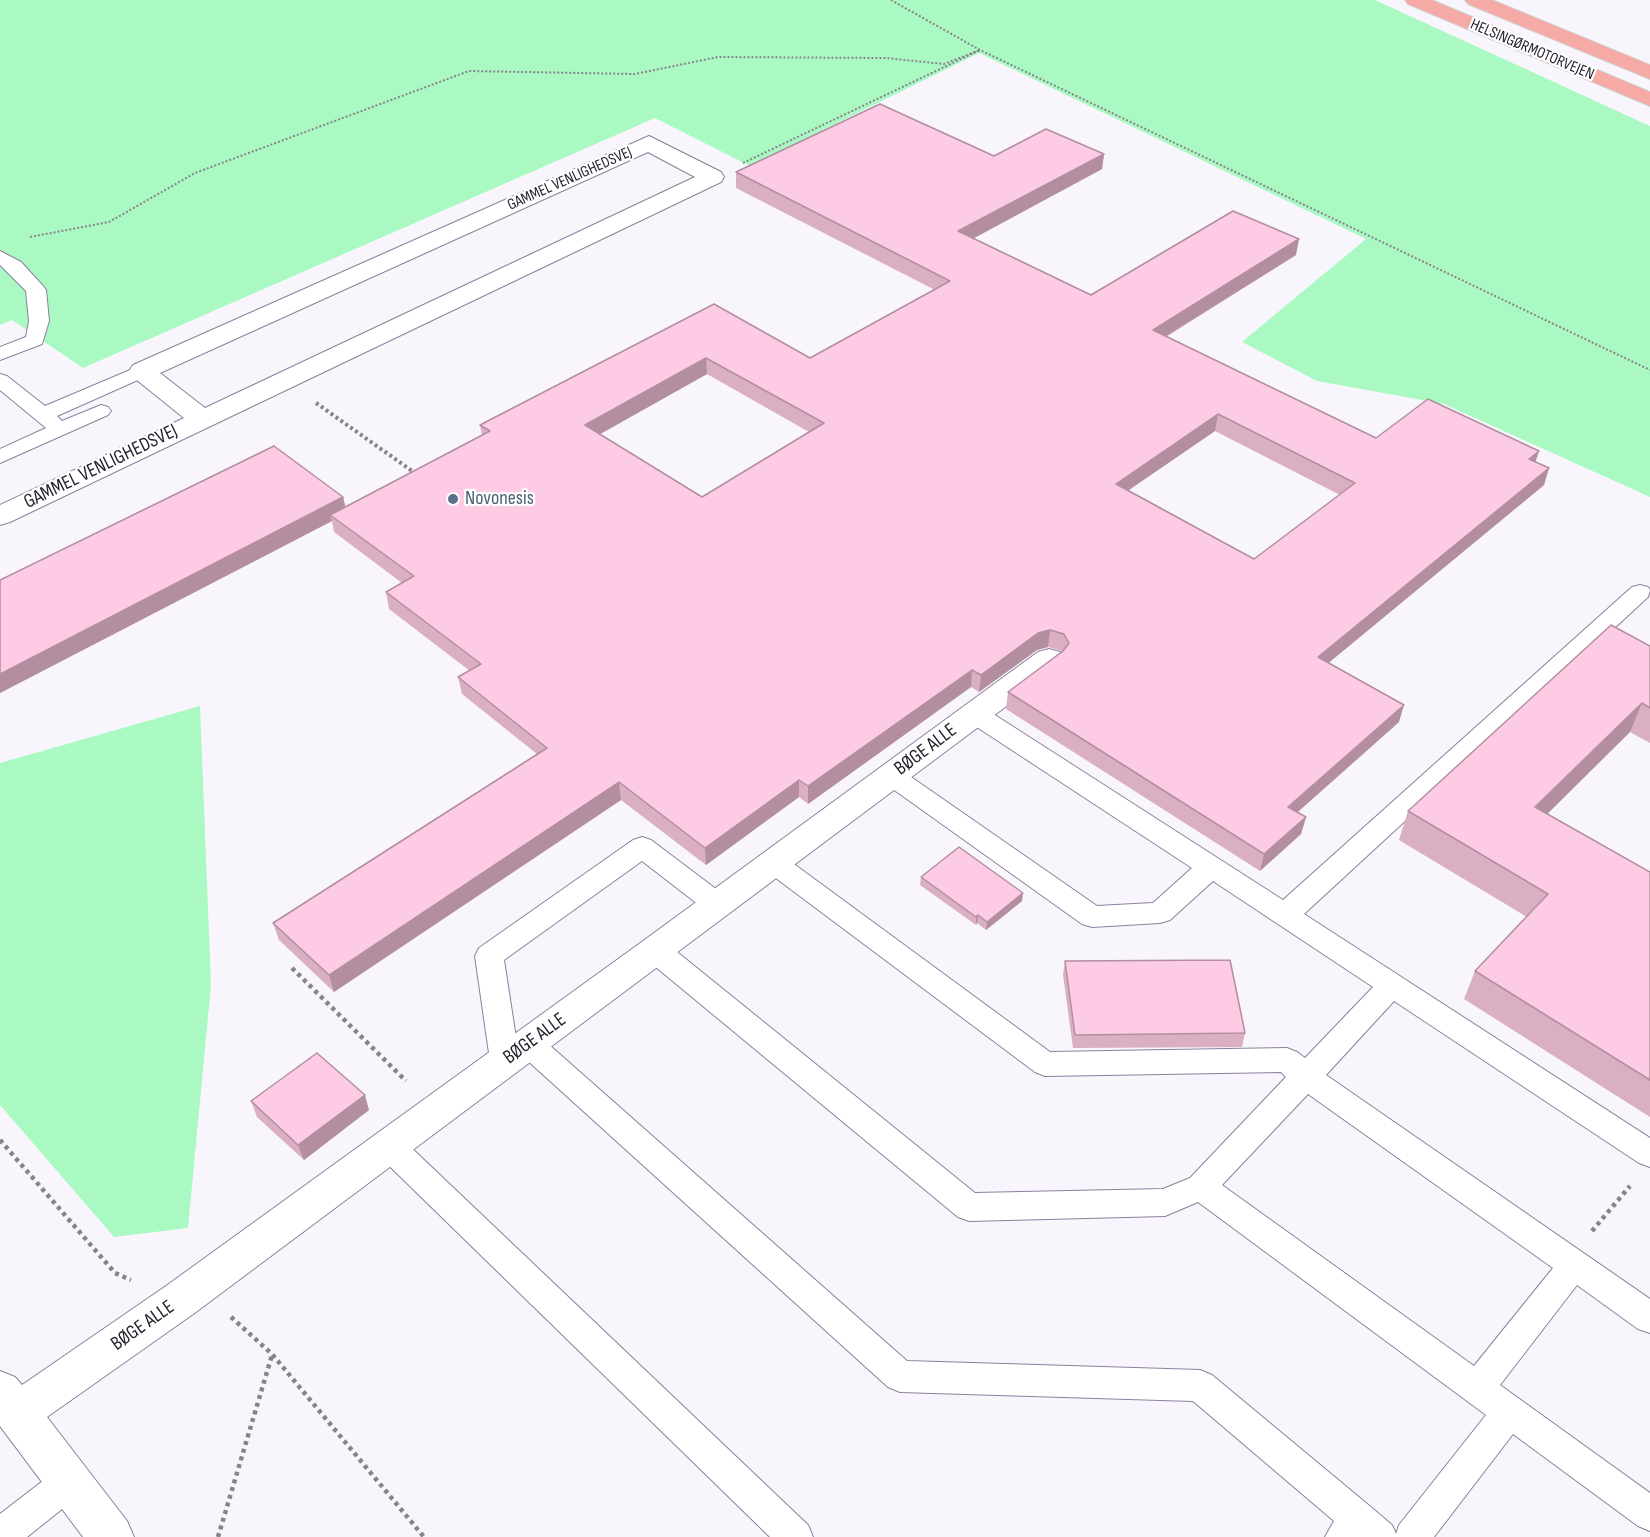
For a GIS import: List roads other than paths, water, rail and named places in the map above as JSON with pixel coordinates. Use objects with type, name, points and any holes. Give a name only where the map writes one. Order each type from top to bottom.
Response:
[{"type":"highway","name":"HELSINGØRMOTORVEJEN","points":[[1415,0],[1650,100]]},
{"type":"highway","name":"HELSINGØRMOTORVEJEN","points":[[1475,0],[1650,73]]},
{"type":"street","name":"GAMMEL VENLIGHEDSVEJ","points":[[0,516],[714,177],[649,143],[142,371],[202,419]]},
{"type":"street","name":"BØGE ALLE","points":[[111,1537],[9,1402],[181,1299],[656,951],[1048,659]]},
{"type":"lane","points":[[0,257],[14,266],[36,290],[39,321],[35,340],[0,354]]},
{"type":"lane","points":[[42,415],[142,371]]},
{"type":"lane","points":[[0,380],[61,430]]},
{"type":"lane","points":[[0,457],[101,411]]},
{"type":"lane","points":[[1285,915],[1640,592]]},
{"type":"lane","points":[[975,714],[1650,1154]]},
{"type":"lane","points":[[892,776],[1092,917],[1160,913],[1211,867]]},
{"type":"lane","points":[[718,905],[642,847],[489,956],[517,1051],[900,1376],[1200,1386],[1361,1531]]},
{"type":"lane","points":[[774,863],[1046,1064],[1287,1060],[1305,1076],[1650,1318]]},
{"type":"lane","points":[[656,951],[969,1208],[1165,1202],[1200,1187],[1392,985]]},
{"type":"lane","points":[[389,1146],[795,1537]]},
{"type":"lane","points":[[1200,1187],[1650,1514]]},
{"type":"lane","points":[[1477,1388],[1571,1262]]},
{"type":"lane","points":[[1412,1537],[1509,1412]]},
{"type":"lane","points":[[0,1536],[69,1482]]},
{"type":"place","name":"Novonesis","points":[[453,499]]}]
